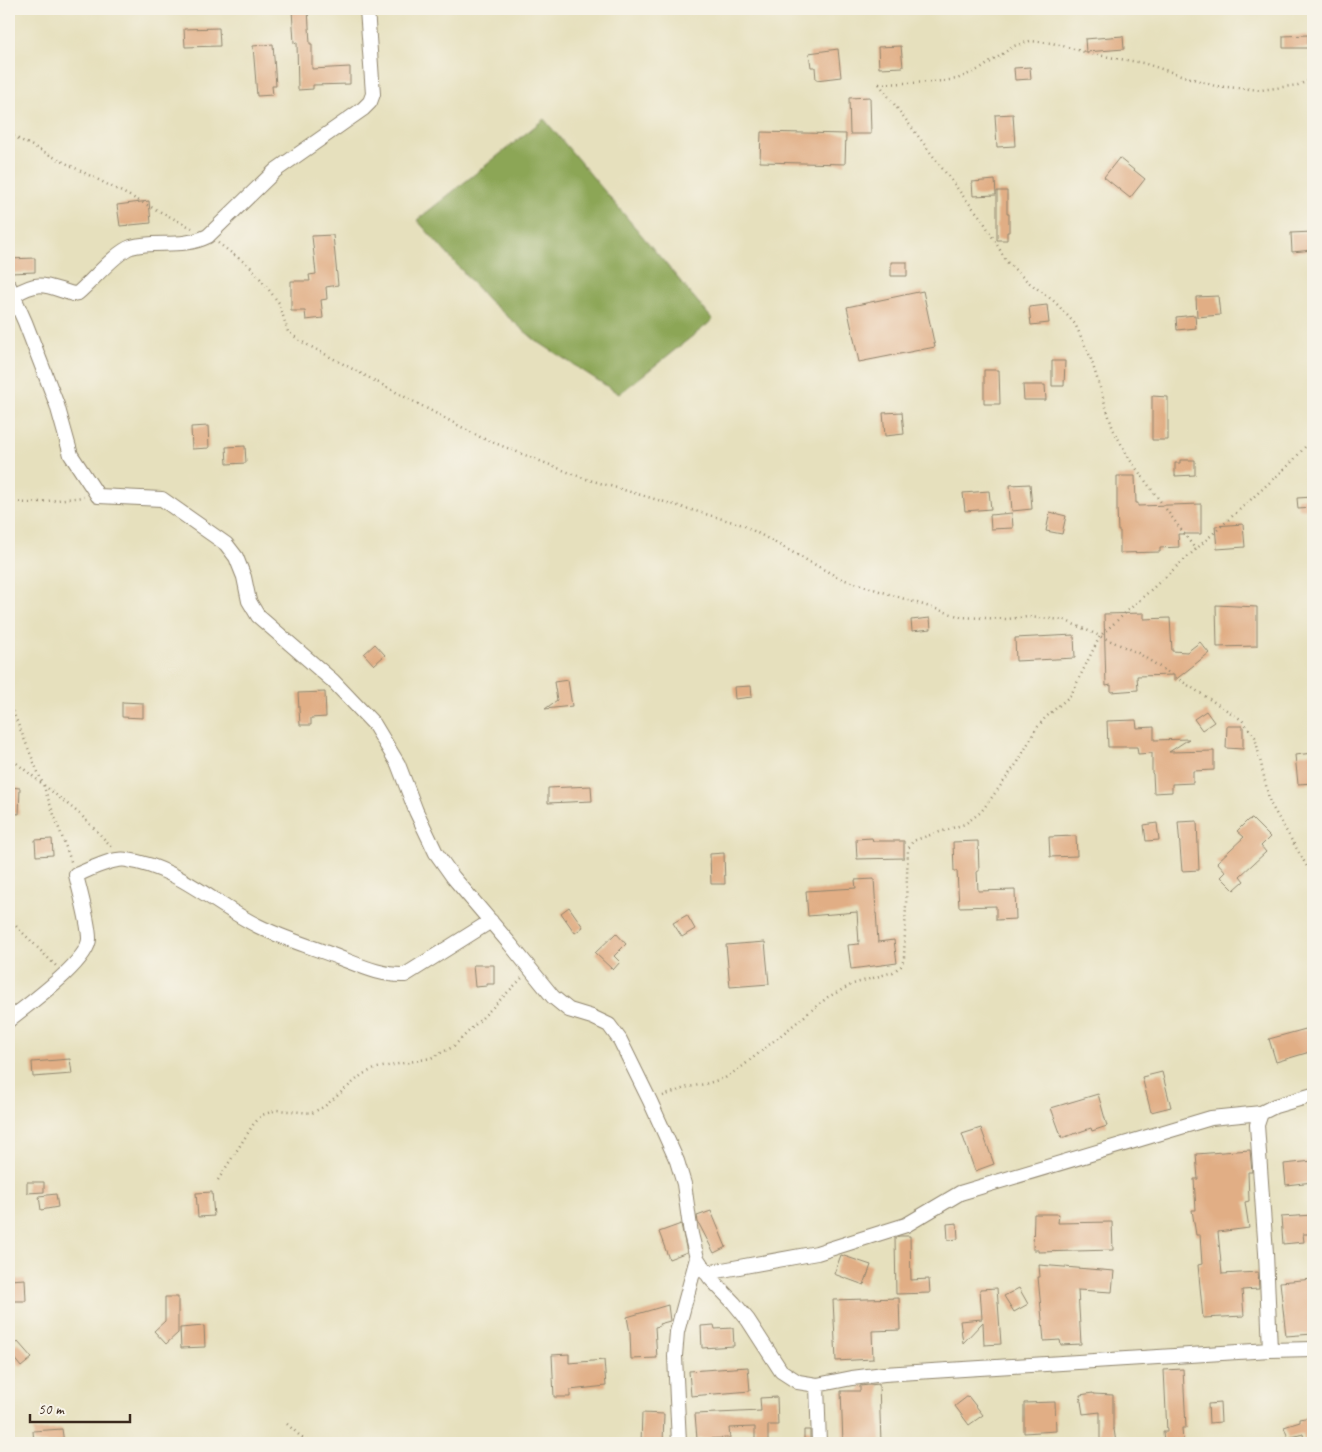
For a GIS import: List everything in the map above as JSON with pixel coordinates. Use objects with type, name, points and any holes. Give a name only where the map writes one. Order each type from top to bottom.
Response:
[{"type":"street","points":[[367,9],[373,94],[370,102],[276,170],[208,236],[197,242],[186,244],[130,248],[120,254],[78,293],[73,294],[40,285],[11,290],[57,405],[71,455],[98,496],[162,499],[226,544],[236,557],[244,577],[249,601],[258,616],[333,681],[374,724],[398,764],[416,811],[436,853],[453,877],[553,997],[570,1010],[609,1025],[628,1055],[677,1161],[684,1184],[691,1234],[697,1258],[706,1273],[748,1320],[781,1371],[798,1382],[817,1385],[884,1374],[1270,1350],[1313,1349]]},
{"type":"street","points":[[9,1020],[64,974],[84,953],[89,941],[76,875],[125,859],[161,869],[176,876],[259,926],[368,969],[392,976],[405,975],[491,921]]},
{"type":"street","points":[[706,1273],[816,1253],[906,1225],[960,1193],[1211,1118],[1261,1113],[1275,1106],[1313,1095]]},
{"type":"street","points":[[1261,1113],[1257,1125],[1266,1253],[1270,1350]]},
{"type":"street","points":[[679,1443],[675,1356],[677,1332],[697,1258]]},
{"type":"street","points":[[817,1385],[819,1443]]},
{"type":"path","points":[[1196,550],[1130,460],[1113,429],[1090,356],[1074,324],[1055,302],[1007,262],[982,219],[879,84],[957,79],[982,68],[1014,46],[1030,41],[1052,43],[1092,54],[1143,63],[1216,86],[1261,90],[1298,85],[1313,79]]},
{"type":"path","points":[[9,134],[208,236],[252,268],[279,303],[288,332],[304,343],[482,438],[583,478],[743,525],[839,578],[961,617],[1006,619],[1028,617],[1064,620],[1138,653],[1242,720],[1255,737],[1270,803],[1312,874],[1313,903]]},
{"type":"path","points":[[650,1101],[688,1087],[725,1078],[828,997],[853,984],[893,972],[901,966],[904,959],[908,849],[913,842],[965,824],[981,812],[1018,762],[1036,729],[1045,718],[1071,695],[1100,636],[1290,464],[1313,438]]},
{"type":"path","points":[[9,502],[29,503],[98,496]]},
{"type":"path","points":[[9,702],[42,782],[76,875]]},
{"type":"path","points":[[9,757],[81,815],[125,859]]},
{"type":"path","points":[[9,919],[64,974]]},
{"type":"path","points":[[218,1180],[253,1125],[262,1116],[277,1110],[312,1114],[326,1106],[363,1074],[377,1068],[432,1058],[453,1047],[530,970]]},
{"type":"path","points":[[286,1424],[308,1443]]},
{"type":"green space","points":[[544,119],[713,320],[619,394],[535,340],[488,300],[417,220]]},
{"type":"building","points":[[292,9],[308,9],[310,44],[312,44],[312,69],[350,67],[350,84],[313,85],[313,89],[298,90],[297,42],[294,43]]},
{"type":"building","points":[[219,28],[220,46],[185,47],[184,29]]},
{"type":"building","points":[[1308,35],[1308,48],[1283,48],[1283,36]]},
{"type":"building","points":[[1123,36],[1124,49],[1086,52],[1085,39]]},
{"type":"building","points":[[273,44],[276,86],[272,86],[273,95],[257,96],[253,46]]},
{"type":"building","points":[[901,46],[903,67],[879,68],[878,47]]},
{"type":"building","points":[[838,49],[841,77],[816,80],[815,67],[811,67],[809,53]]},
{"type":"building","points":[[1030,67],[1031,79],[1015,80],[1014,68]]},
{"type":"building","points":[[870,97],[871,134],[850,134],[849,98]]},
{"type":"building","points":[[1013,114],[1015,146],[997,147],[995,115]]},
{"type":"building","points":[[761,132],[846,134],[845,164],[760,162]]},
{"type":"building","points":[[1119,158],[1145,179],[1130,198],[1104,177]]},
{"type":"building","points":[[995,180],[996,195],[973,196],[972,182]]},
{"type":"building","points":[[997,191],[1007,191],[1009,232],[1007,232],[1007,240],[997,240]]},
{"type":"building","points":[[149,201],[151,223],[120,226],[117,205]]},
{"type":"building","points":[[1313,232],[1313,250],[1292,252],[1291,233]]},
{"type":"building","points":[[333,235],[338,285],[326,287],[327,299],[321,300],[323,318],[306,320],[305,311],[291,311],[291,281],[310,281],[309,275],[316,274],[312,236]]},
{"type":"building","points":[[35,258],[35,272],[10,273],[9,259]]},
{"type":"building","points":[[891,262],[907,262],[907,276],[891,276]]},
{"type":"building","points":[[923,291],[935,347],[859,362],[847,307]]},
{"type":"building","points":[[1218,296],[1220,315],[1197,317],[1196,297]]},
{"type":"building","points":[[1047,305],[1049,323],[1031,325],[1029,307]]},
{"type":"building","points":[[1195,315],[1196,328],[1177,330],[1176,317]]},
{"type":"building","points":[[1052,361],[1065,361],[1064,386],[1052,386]]},
{"type":"building","points":[[984,370],[999,370],[1000,404],[984,404]]},
{"type":"building","points":[[1023,385],[1045,385],[1046,400],[1024,400]]},
{"type":"building","points":[[1152,396],[1168,397],[1168,440],[1152,440]]},
{"type":"building","points":[[902,412],[904,434],[885,436],[883,413]]},
{"type":"building","points":[[208,426],[209,448],[192,449],[191,427]]},
{"type":"building","points":[[245,446],[246,463],[227,464],[226,447]]},
{"type":"building","points":[[1180,460],[1195,460],[1195,475],[1175,476],[1175,463],[1180,463]]},
{"type":"building","points":[[1117,476],[1135,476],[1136,503],[1138,503],[1138,506],[1201,504],[1201,534],[1178,534],[1179,547],[1160,548],[1160,552],[1120,553]]},
{"type":"building","points":[[1030,484],[1032,509],[1012,511],[1010,485]]},
{"type":"building","points":[[989,491],[991,509],[965,511],[963,493]]},
{"type":"building","points":[[1313,497],[1313,508],[1298,509],[1297,498]]},
{"type":"building","points":[[1050,512],[1066,516],[1062,534],[1046,531]]},
{"type":"building","points":[[1012,513],[1013,528],[991,529],[990,515]]},
{"type":"building","points":[[1243,524],[1245,547],[1217,549],[1215,526]]},
{"type":"building","points":[[1216,605],[1257,607],[1257,646],[1217,647]]},
{"type":"building","points":[[1144,613],[1144,619],[1170,618],[1172,651],[1187,652],[1200,642],[1209,653],[1174,681],[1174,675],[1137,676],[1138,690],[1111,692],[1111,685],[1106,686],[1104,614]]},
{"type":"building","points":[[930,618],[931,629],[912,631],[911,620]]},
{"type":"building","points":[[1074,635],[1075,658],[1016,661],[1015,638]]},
{"type":"building","points":[[375,644],[385,655],[374,665],[364,654]]},
{"type":"building","points":[[568,680],[572,706],[545,709],[557,700],[554,682]]},
{"type":"building","points":[[751,686],[752,697],[735,699],[734,687]]},
{"type":"building","points":[[325,692],[326,717],[311,718],[311,725],[300,725],[298,693]]},
{"type":"building","points":[[122,702],[143,703],[143,718],[122,717]]},
{"type":"building","points":[[1206,711],[1214,722],[1202,730],[1194,719]]},
{"type":"building","points":[[1136,720],[1137,728],[1154,727],[1154,740],[1189,739],[1169,752],[1214,751],[1214,770],[1193,771],[1193,783],[1172,784],[1172,792],[1154,793],[1152,753],[1138,754],[1137,747],[1108,747],[1107,721]]},
{"type":"building","points":[[1227,726],[1243,726],[1243,749],[1226,748]]},
{"type":"building","points":[[1313,753],[1313,783],[1298,784],[1295,755]]},
{"type":"building","points":[[591,786],[592,801],[548,803],[548,788]]},
{"type":"building","points":[[9,787],[20,788],[19,814],[9,813]]},
{"type":"building","points":[[1252,819],[1270,837],[1261,846],[1266,852],[1240,876],[1244,881],[1234,890],[1221,877],[1226,872],[1217,862],[1244,837],[1237,831],[1248,820]]},
{"type":"building","points":[[1197,821],[1199,870],[1182,871],[1178,822]]},
{"type":"building","points":[[1157,823],[1159,840],[1146,841],[1144,825]]},
{"type":"building","points":[[1076,836],[1077,856],[1050,857],[1049,837]]},
{"type":"building","points":[[872,838],[873,841],[904,841],[904,858],[857,859],[856,839]]},
{"type":"building","points":[[52,839],[53,855],[36,856],[35,840]]},
{"type":"building","points":[[978,841],[978,891],[1015,890],[1016,919],[996,920],[996,906],[959,907],[957,871],[954,871],[953,842]]},
{"type":"building","points":[[724,853],[725,884],[711,884],[710,854]]},
{"type":"building","points":[[874,879],[878,942],[894,940],[897,963],[851,969],[848,945],[859,944],[857,912],[808,916],[806,891],[856,888],[855,880]]},
{"type":"building","points":[[569,907],[583,927],[575,933],[561,913]]},
{"type":"building","points":[[687,915],[695,929],[682,937],[673,923]]},
{"type":"building","points":[[616,933],[626,944],[614,956],[620,962],[613,970],[595,953]]},
{"type":"building","points":[[765,942],[769,984],[730,987],[726,945]]},
{"type":"building","points":[[473,965],[494,965],[494,984],[475,987]]},
{"type":"building","points":[[1313,1027],[1313,1051],[1276,1062],[1269,1039]]},
{"type":"building","points":[[70,1059],[72,1074],[33,1077],[32,1062]]},
{"type":"building","points":[[1162,1072],[1171,1107],[1151,1112],[1142,1077]]},
{"type":"building","points":[[1098,1094],[1107,1126],[1092,1131],[1091,1128],[1062,1138],[1051,1108]]},
{"type":"building","points":[[981,1128],[994,1164],[975,1171],[962,1134]]},
{"type":"building","points":[[1250,1150],[1252,1172],[1248,1172],[1249,1201],[1245,1202],[1249,1228],[1218,1232],[1222,1274],[1258,1272],[1259,1289],[1242,1290],[1244,1316],[1203,1318],[1198,1265],[1202,1264],[1200,1235],[1196,1235],[1192,1210],[1196,1210],[1194,1179],[1198,1179],[1196,1154]]},
{"type":"building","points":[[1313,1161],[1313,1182],[1286,1185],[1284,1164]]},
{"type":"building","points":[[27,1182],[44,1182],[44,1192],[27,1193]]},
{"type":"building","points":[[212,1192],[214,1216],[198,1217],[196,1193]]},
{"type":"building","points":[[56,1194],[58,1207],[41,1210],[39,1196]]},
{"type":"building","points":[[711,1211],[726,1247],[714,1253],[698,1222],[697,1216]]},
{"type":"building","points":[[1034,1214],[1059,1214],[1058,1223],[1112,1222],[1113,1250],[1038,1252],[1038,1250],[1033,1250]]},
{"type":"building","points":[[1313,1215],[1313,1234],[1303,1234],[1304,1242],[1283,1244],[1281,1217]]},
{"type":"building","points":[[957,1223],[958,1239],[948,1240],[947,1224]]},
{"type":"building","points":[[681,1224],[687,1252],[669,1259],[659,1232]]},
{"type":"building","points":[[910,1236],[911,1280],[929,1279],[930,1293],[896,1294],[895,1238]]},
{"type":"building","points":[[841,1255],[871,1265],[864,1285],[834,1274]]},
{"type":"building","points":[[1039,1265],[1114,1271],[1112,1292],[1078,1290],[1081,1344],[1061,1345],[1060,1340],[1044,1341],[1038,1277],[1040,1277]]},
{"type":"building","points":[[25,1279],[26,1301],[9,1301],[9,1280]]},
{"type":"building","points":[[1313,1279],[1313,1334],[1286,1336],[1280,1282]]},
{"type":"building","points":[[997,1288],[1001,1344],[984,1345],[983,1322],[963,1343],[960,1321],[982,1319],[980,1289]]},
{"type":"building","points":[[1019,1288],[1028,1304],[1014,1312],[1004,1296]]},
{"type":"building","points":[[165,1297],[178,1297],[178,1333],[166,1344],[154,1331],[165,1321]]},
{"type":"building","points":[[899,1298],[900,1330],[872,1331],[873,1359],[836,1361],[833,1300]]},
{"type":"building","points":[[668,1305],[670,1321],[655,1327],[657,1358],[631,1359],[627,1317]]},
{"type":"building","points":[[714,1325],[715,1329],[733,1328],[734,1346],[702,1348],[701,1326]]},
{"type":"building","points":[[204,1326],[205,1347],[181,1348],[180,1328]]},
{"type":"building","points":[[18,1342],[32,1358],[21,1367],[9,1352]]},
{"type":"building","points":[[569,1354],[569,1363],[604,1360],[606,1386],[570,1390],[570,1397],[554,1397],[552,1355]]},
{"type":"building","points":[[748,1367],[750,1391],[691,1396],[689,1371]]},
{"type":"building","points":[[1183,1369],[1186,1428],[1182,1428],[1183,1443],[1164,1443],[1163,1432],[1167,1432],[1164,1370]]},
{"type":"building","points":[[879,1384],[881,1443],[843,1443],[841,1391],[860,1391],[860,1386]]},
{"type":"building","points":[[1093,1393],[1113,1395],[1113,1429],[1116,1443],[1100,1443],[1100,1412],[1083,1414],[1080,1395]]},
{"type":"building","points":[[968,1396],[983,1415],[969,1425],[955,1406]]},
{"type":"building","points":[[777,1397],[778,1425],[768,1425],[768,1443],[755,1443],[755,1427],[729,1428],[730,1438],[697,1439],[695,1414],[761,1411],[760,1398]]},
{"type":"building","points":[[1055,1402],[1056,1431],[1024,1433],[1024,1403]]},
{"type":"building","points":[[1220,1403],[1221,1422],[1209,1423],[1208,1404]]},
{"type":"building","points":[[642,1413],[664,1414],[663,1443],[641,1443]]},
{"type":"building","points":[[1310,1417],[1313,1438],[1304,1440],[1303,1434],[1288,1438],[1284,1427],[1300,1422],[1300,1419]]},
{"type":"building","points":[[62,1429],[64,1443],[34,1443],[33,1431]]},
{"type":"building","points":[[804,1430],[810,1430],[810,1443],[804,1443]]}]
